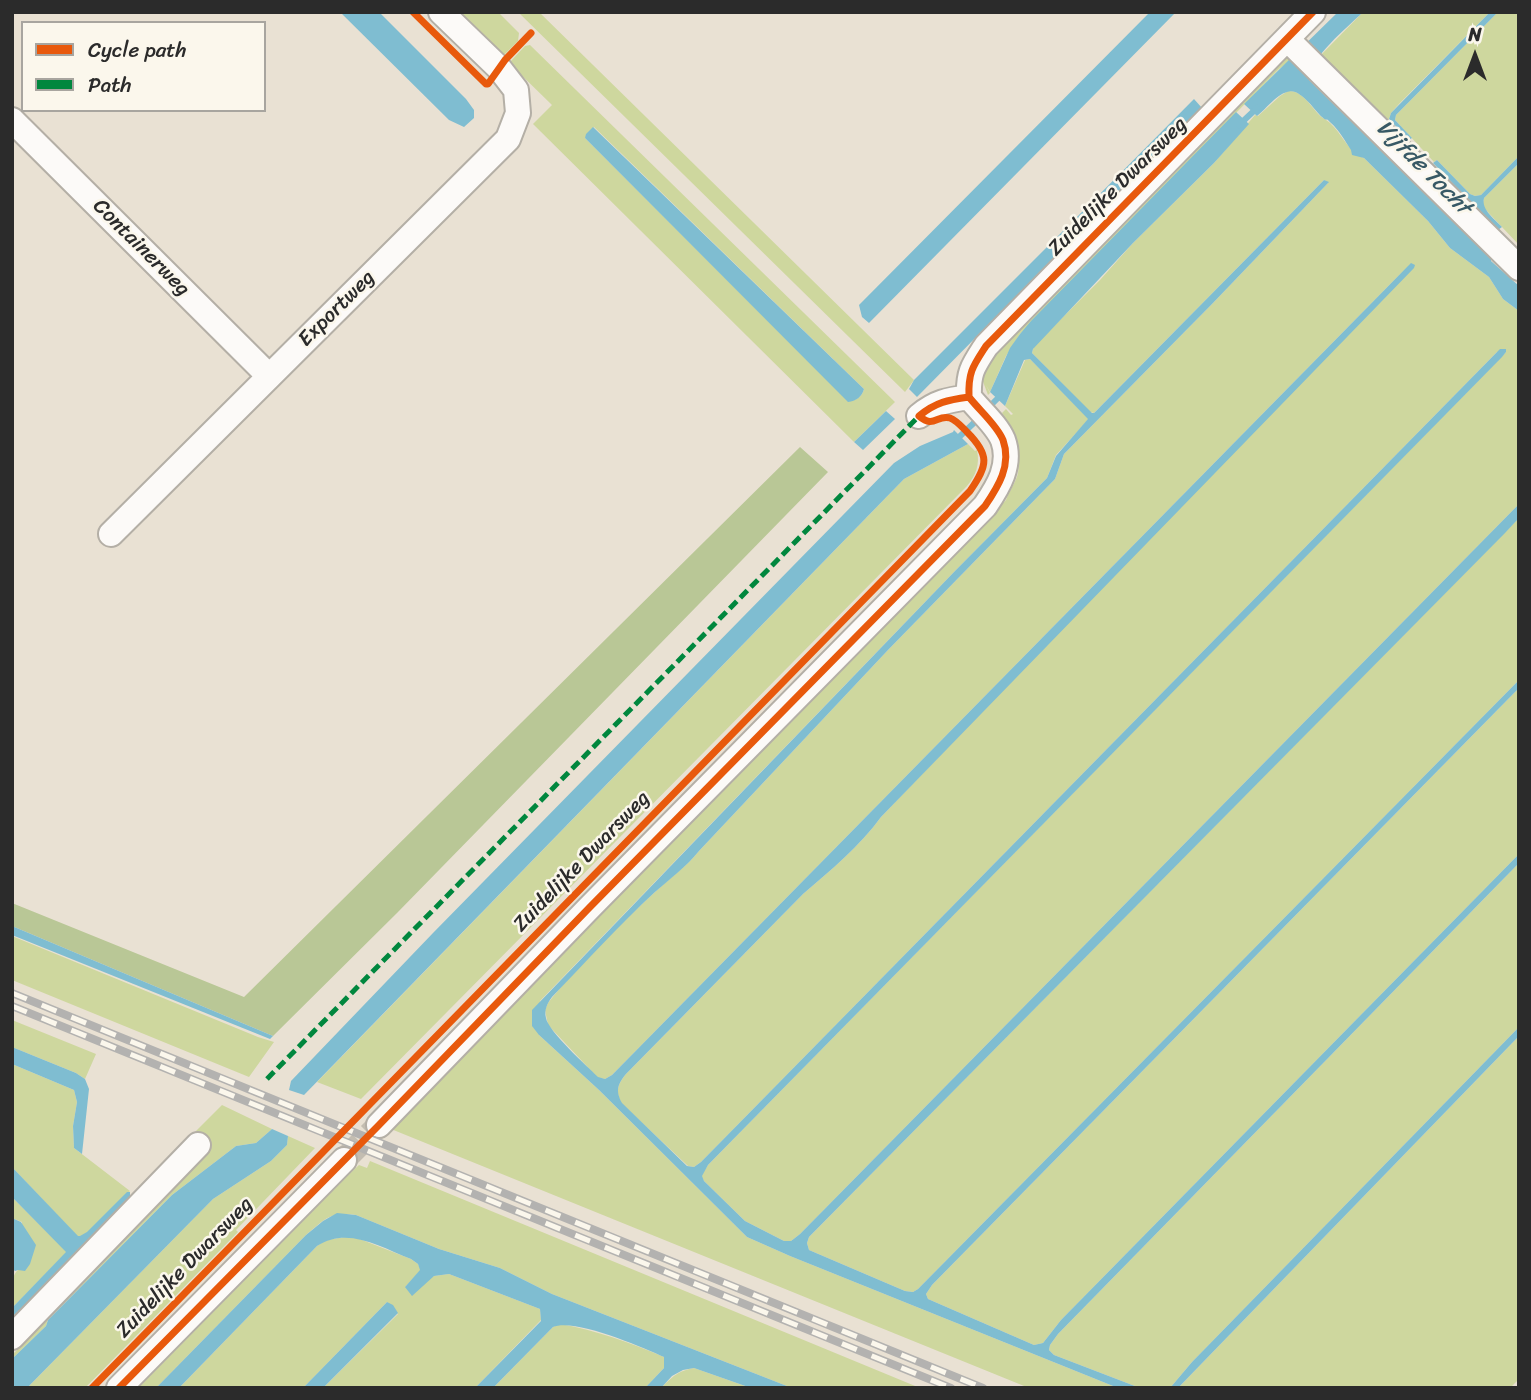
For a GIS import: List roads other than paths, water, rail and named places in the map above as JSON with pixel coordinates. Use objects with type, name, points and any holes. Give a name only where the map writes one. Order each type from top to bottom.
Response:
[{"type":"street","name":"Exportweg","points":[[111,534],[508,139],[518,113],[516,90],[499,68],[441,12]]},
{"type":"street","name":"Zuidelijke Dwarsweg","points":[[379,1125],[985,506],[1000,484],[1005,453],[1003,440],[979,409],[969,382],[972,366],[986,346],[1299,51],[1313,12]]},
{"type":"street","points":[[1299,51],[1519,268]]},
{"type":"street","name":"Containerweg","points":[[12,120],[269,376]]},
{"type":"street","points":[[919,416],[942,401],[979,409]]},
{"type":"street","points":[[12,1337],[198,1145]]},
{"type":"street","name":"Zuidelijke Dwarsweg","points":[[119,1388],[344,1160]]},
{"type":"water","points":[[340,12],[379,12],[466,99],[474,110],[474,118],[464,127],[449,120]]},
{"type":"water","points":[[1150,12],[1176,12],[869,323],[862,317],[859,305]]},
{"type":"water","points":[[1338,12],[1363,12],[1322,53],[1311,71],[1309,80],[1519,286],[1519,311],[1503,299],[1489,277],[1450,248],[1428,221],[1364,158],[1352,155],[1337,129],[1302,96],[1292,91],[1287,92],[1257,116],[1244,104]]},
{"type":"water","points":[[1490,12],[1498,12],[1396,115],[1395,120],[1412,138],[1409,140],[1389,119],[1391,113]]},
{"type":"water","points":[[1194,99],[1202,108],[1084,228],[1075,219]]},
{"type":"water","points":[[1236,112],[1249,124],[1033,349],[1032,353],[1092,413],[1324,180],[1329,182],[1064,454],[1055,479],[888,650],[689,862],[642,905],[552,997],[545,1012],[553,1031],[598,1077],[605,1079],[612,1075],[1408,266],[1411,263],[1415,265],[854,848],[803,894],[626,1074],[618,1087],[622,1103],[687,1166],[694,1167],[701,1162],[1497,352],[1506,349],[1502,357],[708,1165],[702,1176],[745,1221],[784,1241],[791,1241],[800,1234],[1519,504],[1519,518],[1505,533],[809,1237],[809,1250],[905,1291],[913,1292],[918,1289],[1519,680],[1519,688],[926,1294],[928,1299],[1034,1345],[1043,1343],[1061,1320],[1519,854],[1519,863],[1050,1345],[1049,1350],[1054,1355],[1140,1388],[1118,1388],[747,1237],[599,1090],[539,1035],[532,1026],[532,1010],[1047,478],[1056,456],[1088,419],[1030,359],[1024,360],[1005,406],[990,392],[1010,348],[1031,321]]},
{"type":"water","points":[[593,127],[864,389],[856,400],[848,402],[585,138]]},
{"type":"water","points":[[1519,156],[1519,163],[1484,198],[1487,210],[1502,227],[1498,230],[1433,163],[1437,160],[1475,196],[1481,195]]},
{"type":"water","points":[[1064,230],[1072,240],[917,397],[909,389],[914,380]]},
{"type":"water","points":[[886,411],[895,419],[863,450],[854,442]]},
{"type":"water","points":[[954,430],[968,444],[904,479],[304,1095],[289,1090],[291,1081],[433,933],[894,463],[920,446]]},
{"type":"water","points":[[12,926],[273,1036],[270,1039],[12,935]]},
{"type":"water","points":[[1519,1027],[1519,1036],[1178,1388],[1170,1388],[1192,1362]]},
{"type":"water","points":[[12,1047],[85,1079],[89,1089],[82,1154],[74,1148],[73,1126],[77,1102],[74,1090],[12,1064]]},
{"type":"water","points":[[272,1129],[288,1136],[287,1145],[271,1161],[213,1199],[27,1388],[12,1388],[12,1359],[172,1195],[236,1146],[256,1143]]},
{"type":"water","points":[[12,1167],[78,1236],[87,1232],[127,1192],[130,1192],[130,1196],[12,1317],[12,1308],[66,1252],[12,1197]]},
{"type":"water","points":[[337,1213],[356,1215],[439,1249],[500,1268],[552,1294],[792,1388],[751,1388],[694,1368],[672,1376],[661,1388],[645,1388],[664,1368],[664,1357],[608,1335],[563,1325],[553,1327],[493,1388],[475,1388],[541,1321],[540,1309],[449,1274],[434,1276],[412,1296],[405,1287],[420,1270],[418,1264],[364,1240],[340,1238],[317,1246],[179,1388],[156,1388],[306,1235]]},
{"type":"water","points":[[12,1218],[21,1222],[36,1245],[25,1271],[15,1271],[12,1268]]},
{"type":"water","points":[[387,1302],[393,1305],[398,1313],[323,1388],[303,1388]]},
{"type":"waterway","points":[[1239,125],[1257,108]]},
{"type":"waterway","points":[[986,410],[1002,392]]},
{"type":"waterway","points":[[956,440],[979,418]]},
{"type":"tunnel","points":[[344,1160],[379,1125]]},
{"type":"railway","points":[[12,993],[983,1388]]},
{"type":"railway","points":[[12,1006],[951,1388]]},
{"type":"water label","name":"Vijfde Tocht","points":[[1423,168]]}]
